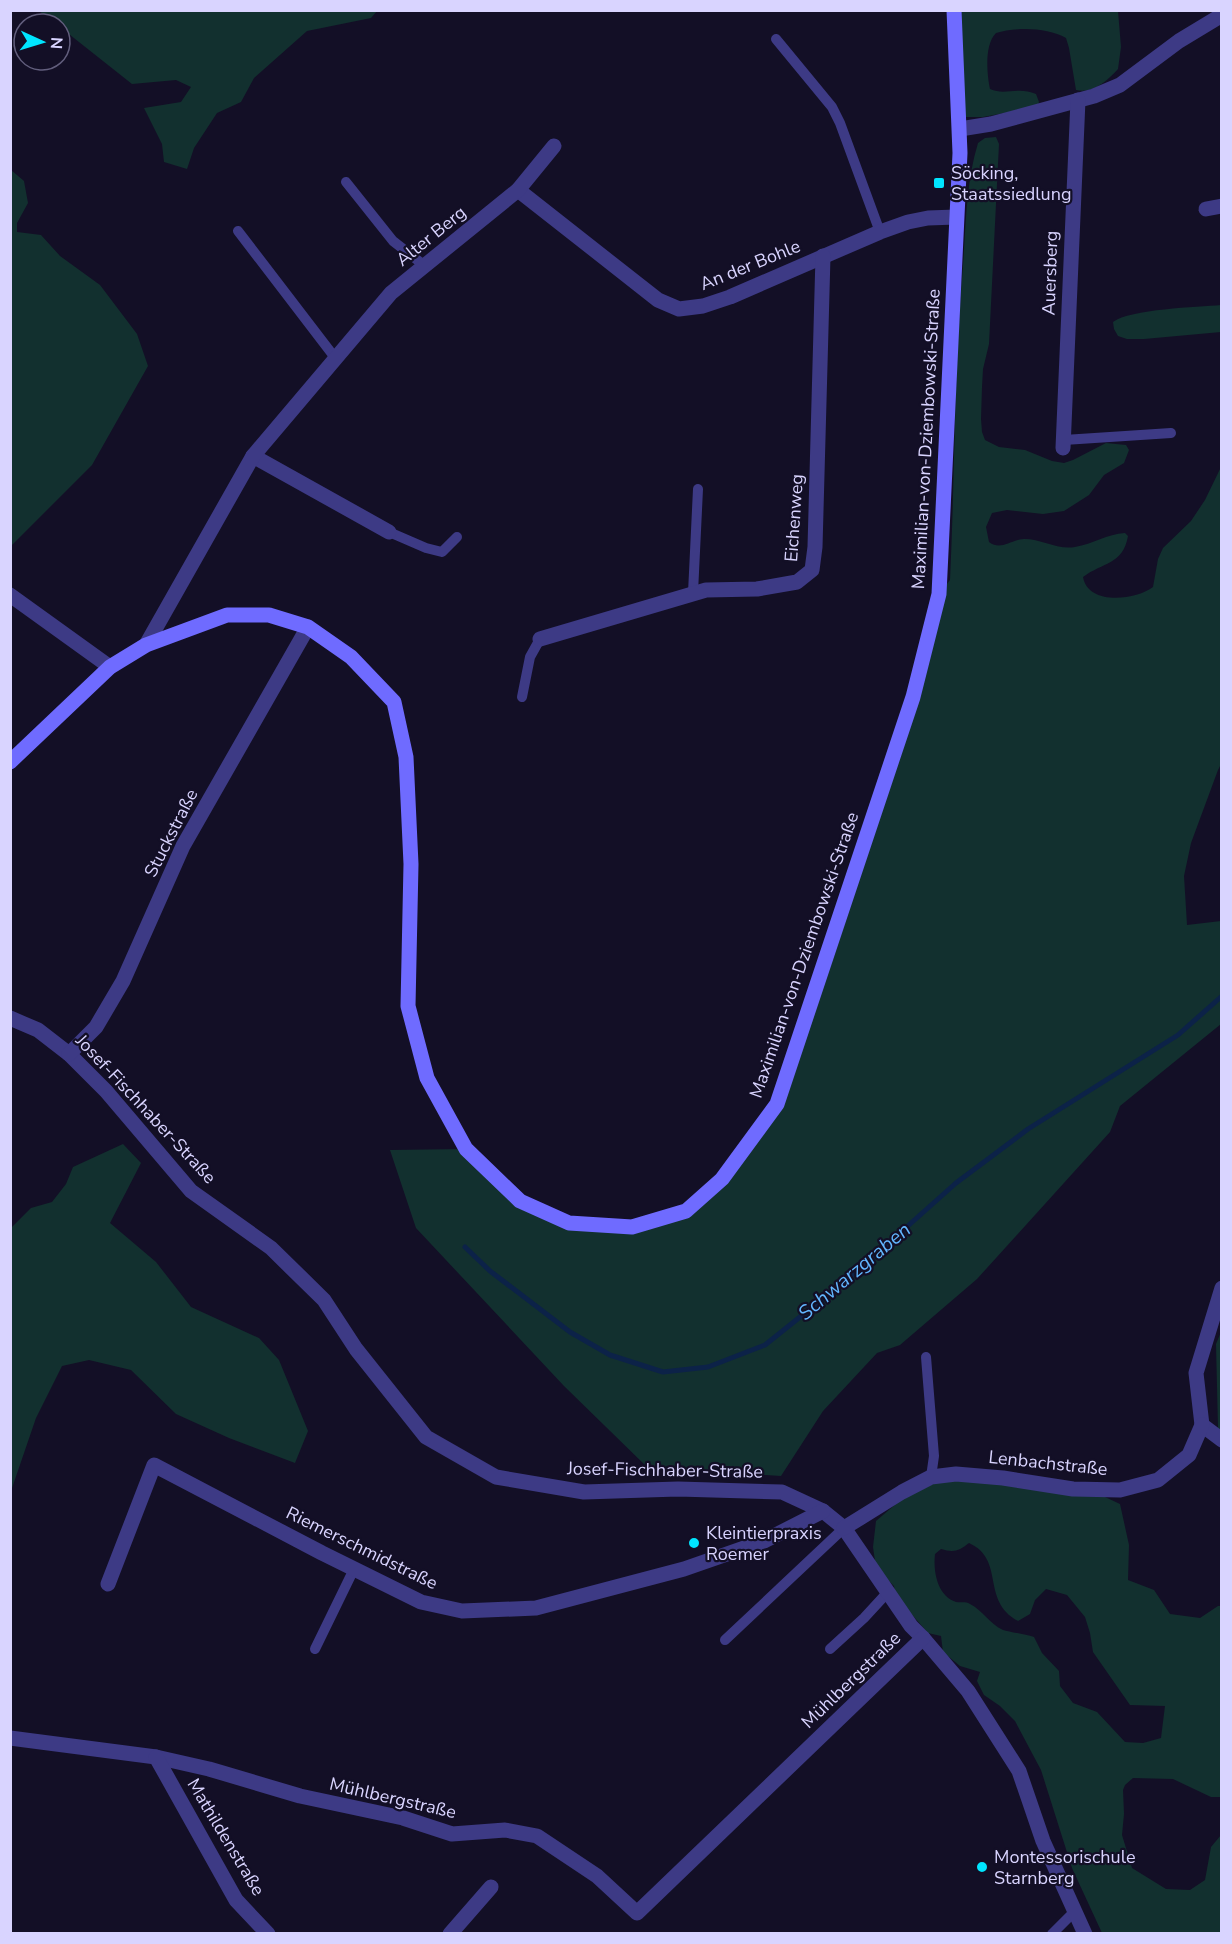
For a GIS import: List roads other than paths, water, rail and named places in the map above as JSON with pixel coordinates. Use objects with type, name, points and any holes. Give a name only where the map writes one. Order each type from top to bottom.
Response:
[{"type":"street","name":"Maximilian-von-Dziembowski-Straße","points":[[10,762],[110,667],[146,645],[227,615],[268,615],[308,627],[351,657],[394,702],[406,758],[411,864],[408,1006],[427,1078],[466,1149],[520,1201],[569,1223],[632,1227],[686,1211],[722,1179],[777,1104],[913,697],[939,594],[960,129],[954,10]]},
{"type":"street","points":[[960,129],[991,124],[1094,96],[1120,85],[1179,41],[1221,15]]},
{"type":"street","name":"Auersberg","points":[[1064,444],[1078,100]]},
{"type":"street","name":"Alter Berg","points":[[146,645],[253,456],[391,293],[518,190],[554,146]]},
{"type":"street","name":"An der Bohle","points":[[518,190],[658,300],[679,309],[703,306],[730,297],[908,222],[928,218],[957,217]]},
{"type":"street","name":"Eichenweg","points":[[540,639],[706,590],[757,589],[797,582],[812,570],[824,256]]},
{"type":"street","points":[[253,456],[389,532]]},
{"type":"street","points":[[10,595],[110,667]]},
{"type":"street","name":"Stuckstraße","points":[[69,1054],[96,1027],[123,981],[183,846],[308,627]]},
{"type":"street","name":"Josef-Fischhaber-Straße","points":[[10,1018],[38,1030],[69,1054],[106,1091],[191,1191],[271,1248],[324,1300],[356,1349],[426,1437],[496,1478],[584,1492],[678,1489],[782,1492],[824,1511],[844,1528],[911,1626],[968,1691],[1019,1772],[1043,1841],[1085,1934]]},
{"type":"street","points":[[1221,1288],[1216,1320],[1196,1373],[1202,1425],[1221,1440]]},
{"type":"street","name":"Lenbachstraße","points":[[844,1528],[902,1492],[932,1477],[956,1474],[1003,1478],[1073,1489],[1120,1490],[1158,1480],[1189,1455],[1202,1425]]},
{"type":"street","name":"Riemerschmidstraße","points":[[108,1584],[153,1464],[422,1602],[462,1611],[536,1608],[684,1569],[764,1541],[824,1511]]},
{"type":"street","name":"Mühlbergstraße","points":[[10,1738],[156,1757],[300,1796],[403,1818],[452,1834],[505,1830],[537,1836],[597,1876],[637,1913],[923,1638]]},
{"type":"street","name":"Mathildenstraße","points":[[156,1757],[236,1900],[268,1934]]},
{"type":"street","points":[[450,1934],[491,1887]]},
{"type":"lane","points":[[776,39],[831,107],[840,123],[880,232]]},
{"type":"lane","points":[[346,182],[393,241],[425,266]]},
{"type":"lane","points":[[238,231],[336,359]]},
{"type":"lane","points":[[1064,444],[1171,433]]},
{"type":"lane","points":[[693,593],[698,489]]},
{"type":"lane","points":[[389,532],[426,548],[442,552],[457,537]]},
{"type":"lane","points":[[522,698],[530,657],[540,639]]},
{"type":"lane","points":[[926,1357],[933,1456],[932,1477]]},
{"type":"lane","points":[[725,1640],[844,1528]]},
{"type":"lane","points":[[315,1649],[354,1569]]},
{"type":"lane","points":[[830,1649],[887,1593]]},
{"type":"lane","points":[[1052,1934],[1074,1912]]},
{"type":"waterway","name":"Schwarzgraben","points":[[465,1247],[490,1271],[570,1332],[610,1355],[663,1372],[708,1367],[765,1345],[855,1273],[956,1183],[1028,1129],[1178,1035],[1222,996]]},
{"type":"place","name":"Söcking, Staatssiedlung","points":[[939,183]]},
{"type":"place","name":"Kleintierpraxis Roemer","points":[[694,1543]]},
{"type":"place","name":"Montessorischule Starnberg","points":[[982,1867]]}]
